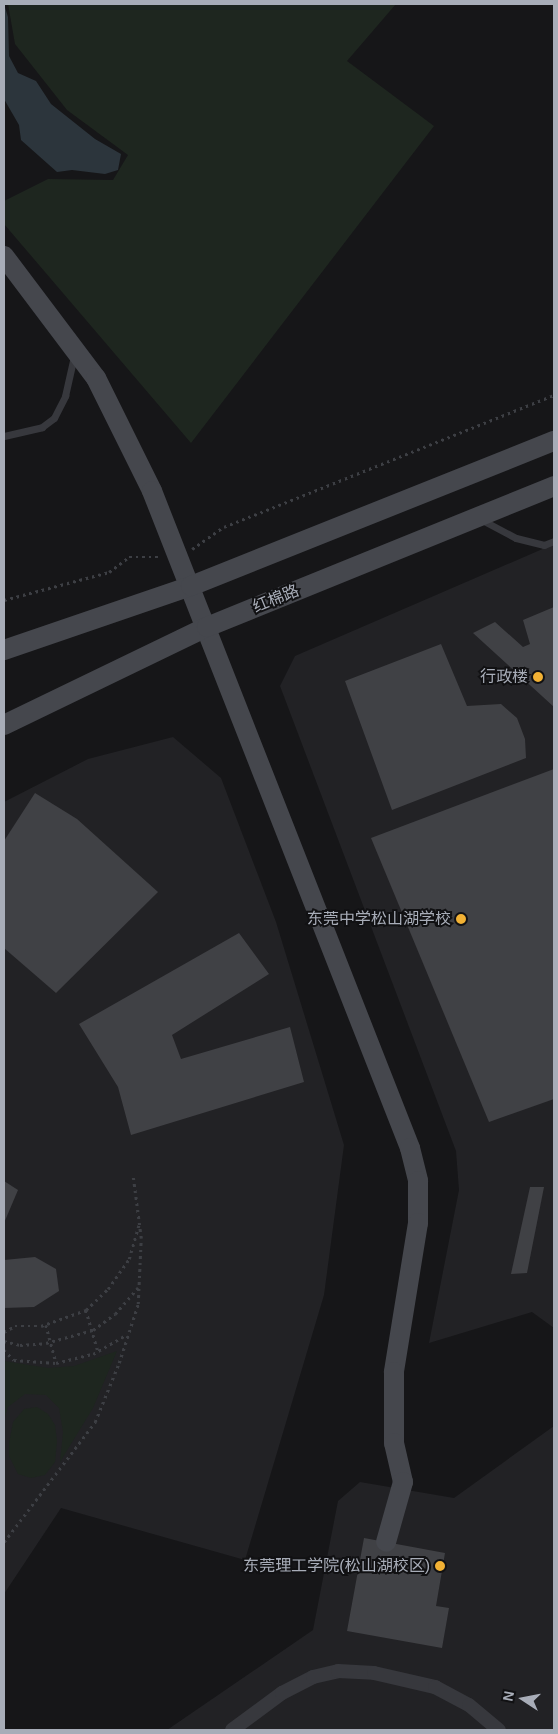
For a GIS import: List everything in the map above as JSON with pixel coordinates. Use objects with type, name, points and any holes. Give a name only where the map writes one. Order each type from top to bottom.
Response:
[{"type":"street","points":[[4,256],[96,378],[180,557],[415,1165],[419,1200],[415,1251],[394,1372],[394,1444],[403,1482],[386,1542]]},
{"type":"street","points":[[4,650],[191,586],[554,440]]},
{"type":"street","name":"红棉路","points":[[4,725],[206,627],[554,486]]},
{"type":"street","points":[[232,1730],[282,1693],[313,1677],[338,1671],[374,1673],[434,1687],[469,1705],[499,1730]]},
{"type":"lane","points":[[4,436],[42,427],[54,418],[65,396],[76,349]]},
{"type":"lane","points":[[478,517],[516,538],[544,545],[554,541]]},
{"type":"path","points":[[4,600],[109,572],[130,557],[180,557],[224,527],[554,395]]},
{"type":"path","points":[[4,1542],[95,1422],[128,1333],[138,1304],[139,1286],[139,1224],[133,1176]]},
{"type":"path","points":[[4,1332],[15,1326],[46,1325],[86,1310],[108,1289],[129,1259],[139,1224]]},
{"type":"path","points":[[4,1341],[20,1345],[50,1342],[93,1330],[115,1314],[139,1286]]},
{"type":"path","points":[[86,1310],[98,1350]]},
{"type":"path","points":[[46,1325],[56,1363]]},
{"type":"path","points":[[4,1350],[14,1360],[56,1363],[98,1350],[128,1333]]},
{"type":"shaded area","points":[[4,4],[8,17],[9,56],[18,73],[36,81],[51,104],[95,139],[121,154],[118,170],[105,174],[72,170],[57,172],[21,140],[19,125],[4,99]]},
{"type":"shaded area","points":[[8,4],[396,4],[347,61],[434,126],[191,443],[4,224],[4,201],[48,179],[113,180],[128,155],[67,110],[15,44]]},
{"type":"shaded area","name":"东莞中学松山湖学校","points":[[554,544],[554,1328],[532,1312],[429,1343],[459,1190],[456,1151],[280,686],[295,656]]},
{"type":"shaded area","points":[[173,737],[221,778],[276,922],[344,1145],[324,1295],[245,1560],[61,1508],[4,1594],[4,802],[88,759]]},
{"type":"shaded area","points":[[117,1351],[93,1408],[60,1462],[63,1432],[59,1408],[46,1395],[25,1394],[8,1407],[4,1420],[4,1361],[48,1368],[74,1366]]},
{"type":"shaded area","points":[[37,1407],[48,1414],[55,1425],[57,1441],[55,1462],[45,1475],[31,1478],[18,1474],[9,1456],[9,1443],[13,1422],[24,1409]]},
{"type":"shaded area","name":"东莞理工学院(松山湖校区)","points":[[554,1426],[554,1730],[167,1730],[313,1630],[338,1501],[360,1482],[454,1498]]},
{"type":"building","name":"行政楼","points":[[554,607],[554,707],[473,633],[495,622],[523,647],[530,644],[523,620]]},
{"type":"building","points":[[441,644],[467,706],[501,704],[517,718],[525,739],[526,758],[392,810],[345,681]]},
{"type":"building","points":[[554,769],[554,1099],[489,1122],[371,838]]},
{"type":"building","points":[[35,793],[77,819],[158,892],[56,993],[4,948],[4,841]]},
{"type":"building","points":[[239,933],[269,974],[172,1035],[181,1059],[290,1027],[304,1082],[131,1135],[118,1087],[79,1024]]},
{"type":"building","points":[[4,1181],[18,1190],[4,1223]]},
{"type":"building","points":[[530,1187],[544,1187],[527,1273],[511,1274]]},
{"type":"building","points":[[35,1257],[56,1269],[59,1291],[34,1307],[4,1308],[4,1260]]},
{"type":"building","points":[[364,1538],[445,1553],[436,1606],[449,1608],[442,1648],[347,1631]]},
{"type":"place","name":"行政楼","points":[[538,677]]},
{"type":"place","name":"东莞中学松山湖学校","points":[[461,919]]},
{"type":"place","name":"东莞理工学院(松山湖校区)","points":[[440,1566]]}]
